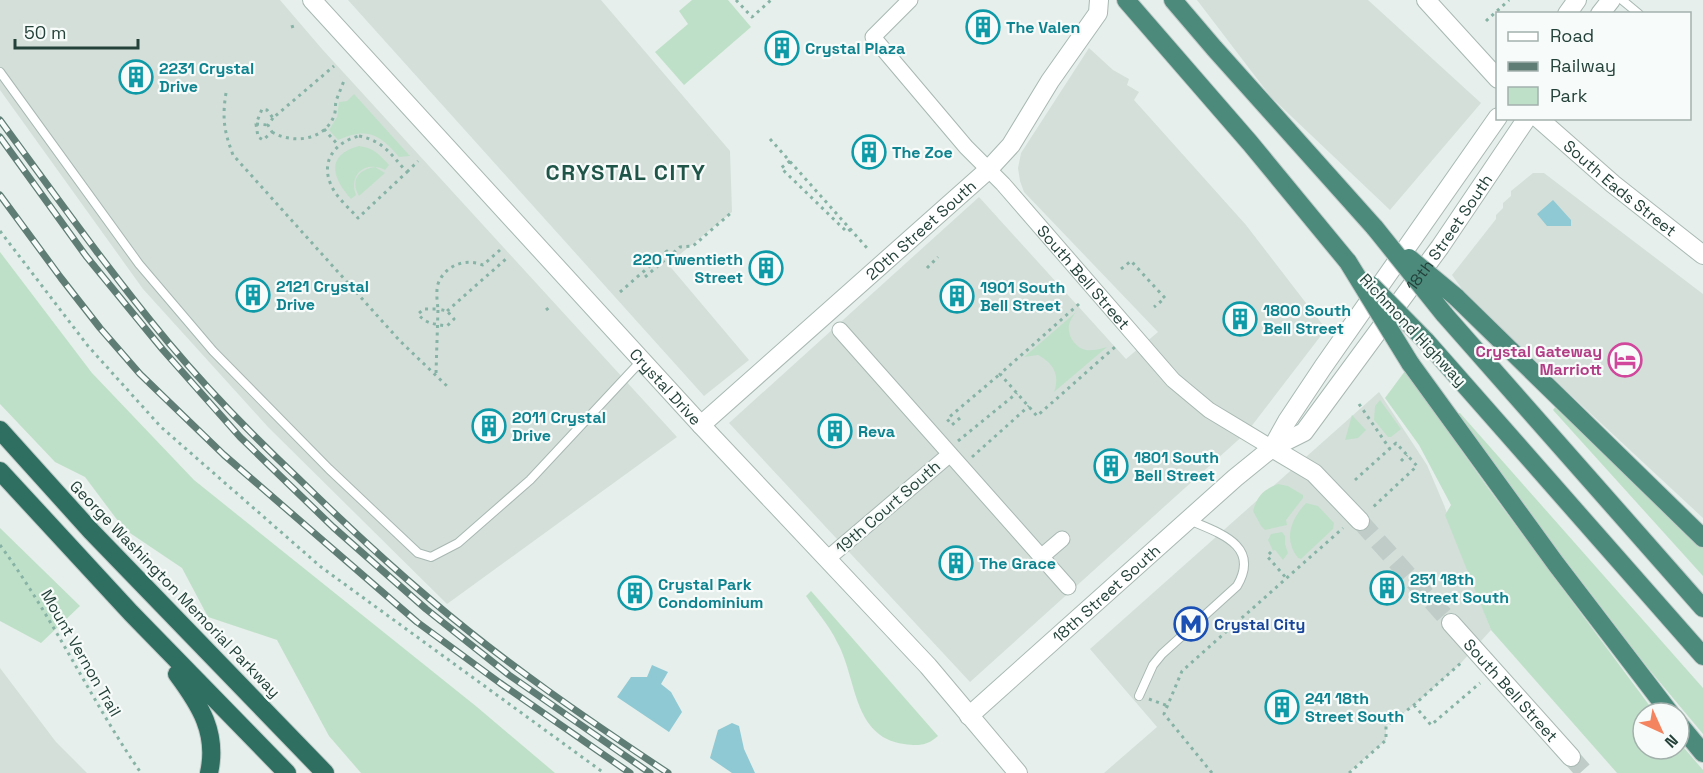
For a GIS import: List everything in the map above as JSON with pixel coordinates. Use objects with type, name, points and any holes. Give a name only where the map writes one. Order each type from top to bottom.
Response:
[{"type":"highway","name":"Richmond Highway","points":[[1126,0],[1250,143],[1348,262],[1426,341],[1703,657]]},
{"type":"highway","name":"Richmond Highway","points":[[1173,0],[1221,57],[1375,228],[1444,314],[1703,608]]},
{"type":"highway","points":[[1375,228],[1456,297],[1703,538]]},
{"type":"highway","points":[[1348,262],[1410,363],[1556,564],[1661,701]]},
{"type":"highway","name":"George Washington Memorial Parkway","points":[[0,430],[98,538],[325,773]]},
{"type":"highway","points":[[0,471],[131,613],[287,773]]},
{"type":"highway","points":[[131,613],[203,712],[212,738],[209,773]]},
{"type":"highway","points":[[1691,738],[1703,753]]},
{"type":"street","name":"Crystal Drive","points":[[312,0],[701,424],[928,666],[1017,773]]},
{"type":"street","name":"South Bell Street","points":[[910,0],[873,37],[966,147],[1173,380],[1209,410],[1314,473],[1359,518]]},
{"type":"street","name":"20th Street South","points":[[701,424],[988,170],[1016,136],[1050,81],[1098,14],[1099,0]]},
{"type":"street","points":[[1426,0],[1496,78]]},
{"type":"street","points":[[1602,12],[1611,0]]},
{"type":"street","name":"18th Street South","points":[[1272,448],[1287,421],[1328,360],[1496,118]]},
{"type":"street","name":"18th Street South","points":[[969,716],[1272,448],[1304,432],[1440,247],[1526,120]]},
{"type":"street","name":"South Eads Street","points":[[1540,120],[1605,178],[1703,255]]},
{"type":"street","points":[[840,330],[1068,587]]},
{"type":"street","name":"19th Court South","points":[[827,559],[948,453]]},
{"type":"street","points":[[1041,557],[1062,538]]},
{"type":"street","name":"South Bell Street","points":[[1451,623],[1571,757]]},
{"type":"lane","points":[[1622,0],[1637,12]]},
{"type":"lane","points":[[0,72],[139,264],[213,351],[329,469],[418,553],[431,557],[458,543],[547,463],[642,360]]},
{"type":"lane","points":[[1139,696],[1153,665],[1162,654],[1237,586],[1242,577],[1243,557],[1235,544],[1221,533],[1188,520]]},
{"type":"path","points":[[736,0],[752,17],[771,0]]},
{"type":"path","points":[[763,0],[767,4]]},
{"type":"path","points":[[1486,21],[1509,0]]},
{"type":"path","points":[[291,27],[297,25]]},
{"type":"path","points":[[268,125],[273,118],[334,66]]},
{"type":"path","points":[[268,125],[272,132],[282,138],[297,140],[315,135],[324,129],[334,117],[336,101],[345,78]]},
{"type":"path","points":[[226,93],[225,132],[233,154],[400,341],[436,373],[448,387]]},
{"type":"path","points":[[272,132],[263,140],[258,137],[256,124],[262,109],[267,110],[273,118]]},
{"type":"path","points":[[256,124],[268,125]]},
{"type":"path","points":[[324,129],[338,145]]},
{"type":"path","points":[[407,172],[374,139],[359,136],[338,145],[328,165],[331,187],[358,218],[407,172],[418,161]]},
{"type":"path","points":[[770,139],[868,249]]},
{"type":"path","points":[[790,161],[782,168],[847,232],[851,229]]},
{"type":"path","points":[[645,277],[680,247],[693,246],[732,212]]},
{"type":"path","points":[[0,231],[88,346],[169,434],[321,567],[525,718],[604,773]]},
{"type":"path","points":[[436,373],[437,286],[443,274],[453,266],[465,261],[483,264],[500,250]]},
{"type":"path","points":[[620,292],[667,251],[671,255]]},
{"type":"path","points":[[927,268],[938,257]]},
{"type":"path","points":[[447,311],[507,258]]},
{"type":"path","points":[[1121,269],[1131,261],[1165,298],[1154,307]]},
{"type":"path","points":[[960,418],[952,425],[947,419],[1079,304]]},
{"type":"path","points":[[546,310],[551,306]]},
{"type":"path","points":[[424,309],[447,311],[454,319],[447,326],[425,322],[418,314],[424,309]]},
{"type":"path","points":[[1000,374],[1037,416],[1116,346]]},
{"type":"path","points":[[948,453],[1017,393]]},
{"type":"path","points":[[1359,404],[1390,449]]},
{"type":"path","points":[[960,467],[1029,406]]},
{"type":"path","points":[[1212,773],[1198,759],[1164,714],[1182,671],[1417,466],[1396,443],[1355,480]]},
{"type":"path","points":[[1401,461],[1407,455]]},
{"type":"path","name":"Mount Vernon Trail","points":[[0,545],[53,625],[119,742],[141,773]]},
{"type":"path","points":[[1270,552],[1267,556],[1287,579]]},
{"type":"path","points":[[1349,773],[1386,740],[1386,726],[1414,705],[1461,663]]},
{"type":"path","points":[[1414,705],[1431,725],[1480,683]]},
{"type":"path","points":[[1139,696],[1168,706]]},
{"type":"shaded area","points":[[0,0],[280,0],[322,49],[677,437],[447,604],[268,427],[143,289],[0,90]]},
{"type":"shaded area","points":[[348,0],[601,0],[730,151],[732,212],[668,264],[749,360],[704,396]]},
{"type":"shaded area","points":[[1197,0],[1368,0],[1481,103],[1390,210],[1271,97]]},
{"type":"shaded area","points":[[1089,48],[1113,70],[1129,79],[1127,85],[1139,92],[1134,100],[1246,225],[1326,329],[1247,432],[970,682],[729,423],[979,197],[1126,359],[1158,332],[1024,192],[1020,181],[1018,168],[1021,153]]},
{"type":"shaded area","name":"Crystal Gateway Marriott","points":[[1533,173],[1544,173],[1703,294],[1703,518],[1561,386],[1462,289],[1452,275],[1496,219],[1496,215],[1503,208],[1503,203],[1511,196],[1511,191]]},
{"type":"shaded area","points":[[1379,392],[1427,465],[1491,630],[1461,663],[1414,705],[1386,726],[1386,740],[1348,773],[1104,773],[1157,727],[1090,649]]},
{"type":"shaded area","points":[[0,668],[56,742],[87,773],[0,773]]},
{"type":"green space","points":[[692,0],[728,0],[751,27],[684,85],[655,52],[688,24],[679,11]]},
{"type":"green space","points":[[354,94],[410,156],[399,157],[379,138],[372,135],[357,134],[338,140],[329,130],[337,117],[339,102],[347,101]]},
{"type":"green space","points":[[359,146],[376,152],[389,165],[385,170],[371,167],[360,171],[354,181],[356,195],[351,199],[339,183],[335,168],[341,155]]},
{"type":"green space","points":[[375,167],[385,173],[359,196],[355,185],[357,177],[364,170]]},
{"type":"green space","points":[[0,252],[92,373],[194,480],[477,707],[555,773],[361,773],[329,736],[277,640],[208,617],[182,568],[124,529],[85,477],[55,462],[0,404]]},
{"type":"green space","points":[[1076,312],[1069,325],[1070,335],[1075,343],[1087,350],[1107,347],[1054,392],[1056,375],[1052,366],[1038,355],[1024,357]]},
{"type":"green space","points":[[1405,371],[1488,488],[1646,701],[1631,701],[1631,761],[1691,761],[1691,756],[1703,773],[1617,773],[1491,630],[1445,515],[1451,505],[1419,445],[1385,398]]},
{"type":"green space","points":[[1380,400],[1401,429],[1391,437],[1388,437],[1374,420],[1375,406]]},
{"type":"green space","points":[[1556,406],[1703,548],[1703,576],[1553,410]]},
{"type":"green space","points":[[1455,413],[1460,413],[1703,688],[1703,734],[1691,720],[1691,701],[1675,701],[1587,595]]},
{"type":"green space","points":[[1352,415],[1366,430],[1358,438],[1345,440]]},
{"type":"green space","points":[[1278,484],[1288,486],[1303,495],[1303,498],[1286,520],[1287,525],[1265,530],[1253,511],[1262,494]]},
{"type":"green space","points":[[1306,503],[1318,506],[1334,523],[1333,529],[1301,559],[1293,551],[1290,536],[1293,522]]},
{"type":"green space","points":[[0,528],[80,606],[41,643],[0,621]]},
{"type":"green space","points":[[1282,532],[1288,553],[1283,560],[1275,550],[1273,551],[1268,540],[1271,534]]},
{"type":"green space","points":[[811,591],[938,736],[926,743],[909,745],[887,739],[874,730],[858,704],[837,642],[806,596]]},
{"type":"water","points":[[1553,200],[1571,220],[1571,226],[1547,226],[1537,214]]},
{"type":"water","points":[[652,665],[668,672],[661,684],[671,692],[682,712],[669,732],[617,697],[631,677],[647,677]]},
{"type":"water","points":[[732,723],[739,726],[744,749],[755,773],[732,773],[710,758],[718,730]]},
{"type":"tunnel","points":[[1360,521],[1451,623]]},
{"type":"tunnel","points":[[1571,757],[1585,773]]},
{"type":"railway","points":[[0,120],[146,315],[199,378],[265,446],[381,556],[459,624],[547,690],[668,773]]},
{"type":"railway","points":[[0,137],[86,256],[163,350],[240,437],[333,527],[426,609],[509,675],[650,773]]},
{"type":"railway","points":[[0,195],[100,328],[140,374],[224,455],[417,622],[630,773]]},
{"type":"place","name":"The Valen","points":[[983,27]]},
{"type":"place","name":"Crystal Plaza","points":[[782,48]]},
{"type":"place","name":"2231 Crystal Drive","points":[[136,77]]},
{"type":"place","name":"The Zoe","points":[[869,152]]},
{"type":"place","name":"220 Twentieth Street","points":[[766,268]]},
{"type":"place","name":"2121 Crystal Drive","points":[[253,295]]},
{"type":"place","name":"1901 South Bell Street","points":[[957,296]]},
{"type":"place","name":"1800 South Bell Street","points":[[1240,319]]},
{"type":"place","name":"Crystal Gateway Marriott","points":[[1625,360]]},
{"type":"place","name":"2011 Crystal Drive","points":[[489,426]]},
{"type":"place","name":"Reva","points":[[835,431]]},
{"type":"place","name":"1801 South Bell Street","points":[[1111,466]]},
{"type":"place","name":"The Grace","points":[[956,563]]},
{"type":"place","name":"251 18th Street South","points":[[1387,588]]},
{"type":"place","name":"Crystal Park Condominium","points":[[635,593]]},
{"type":"place","name":"Crystal City","points":[[1191,624]]},
{"type":"place","name":"241 18th Street South","points":[[1282,707]]},
{"type":"district","name":"CRYSTAL CITY","points":[[626,172]]}]
